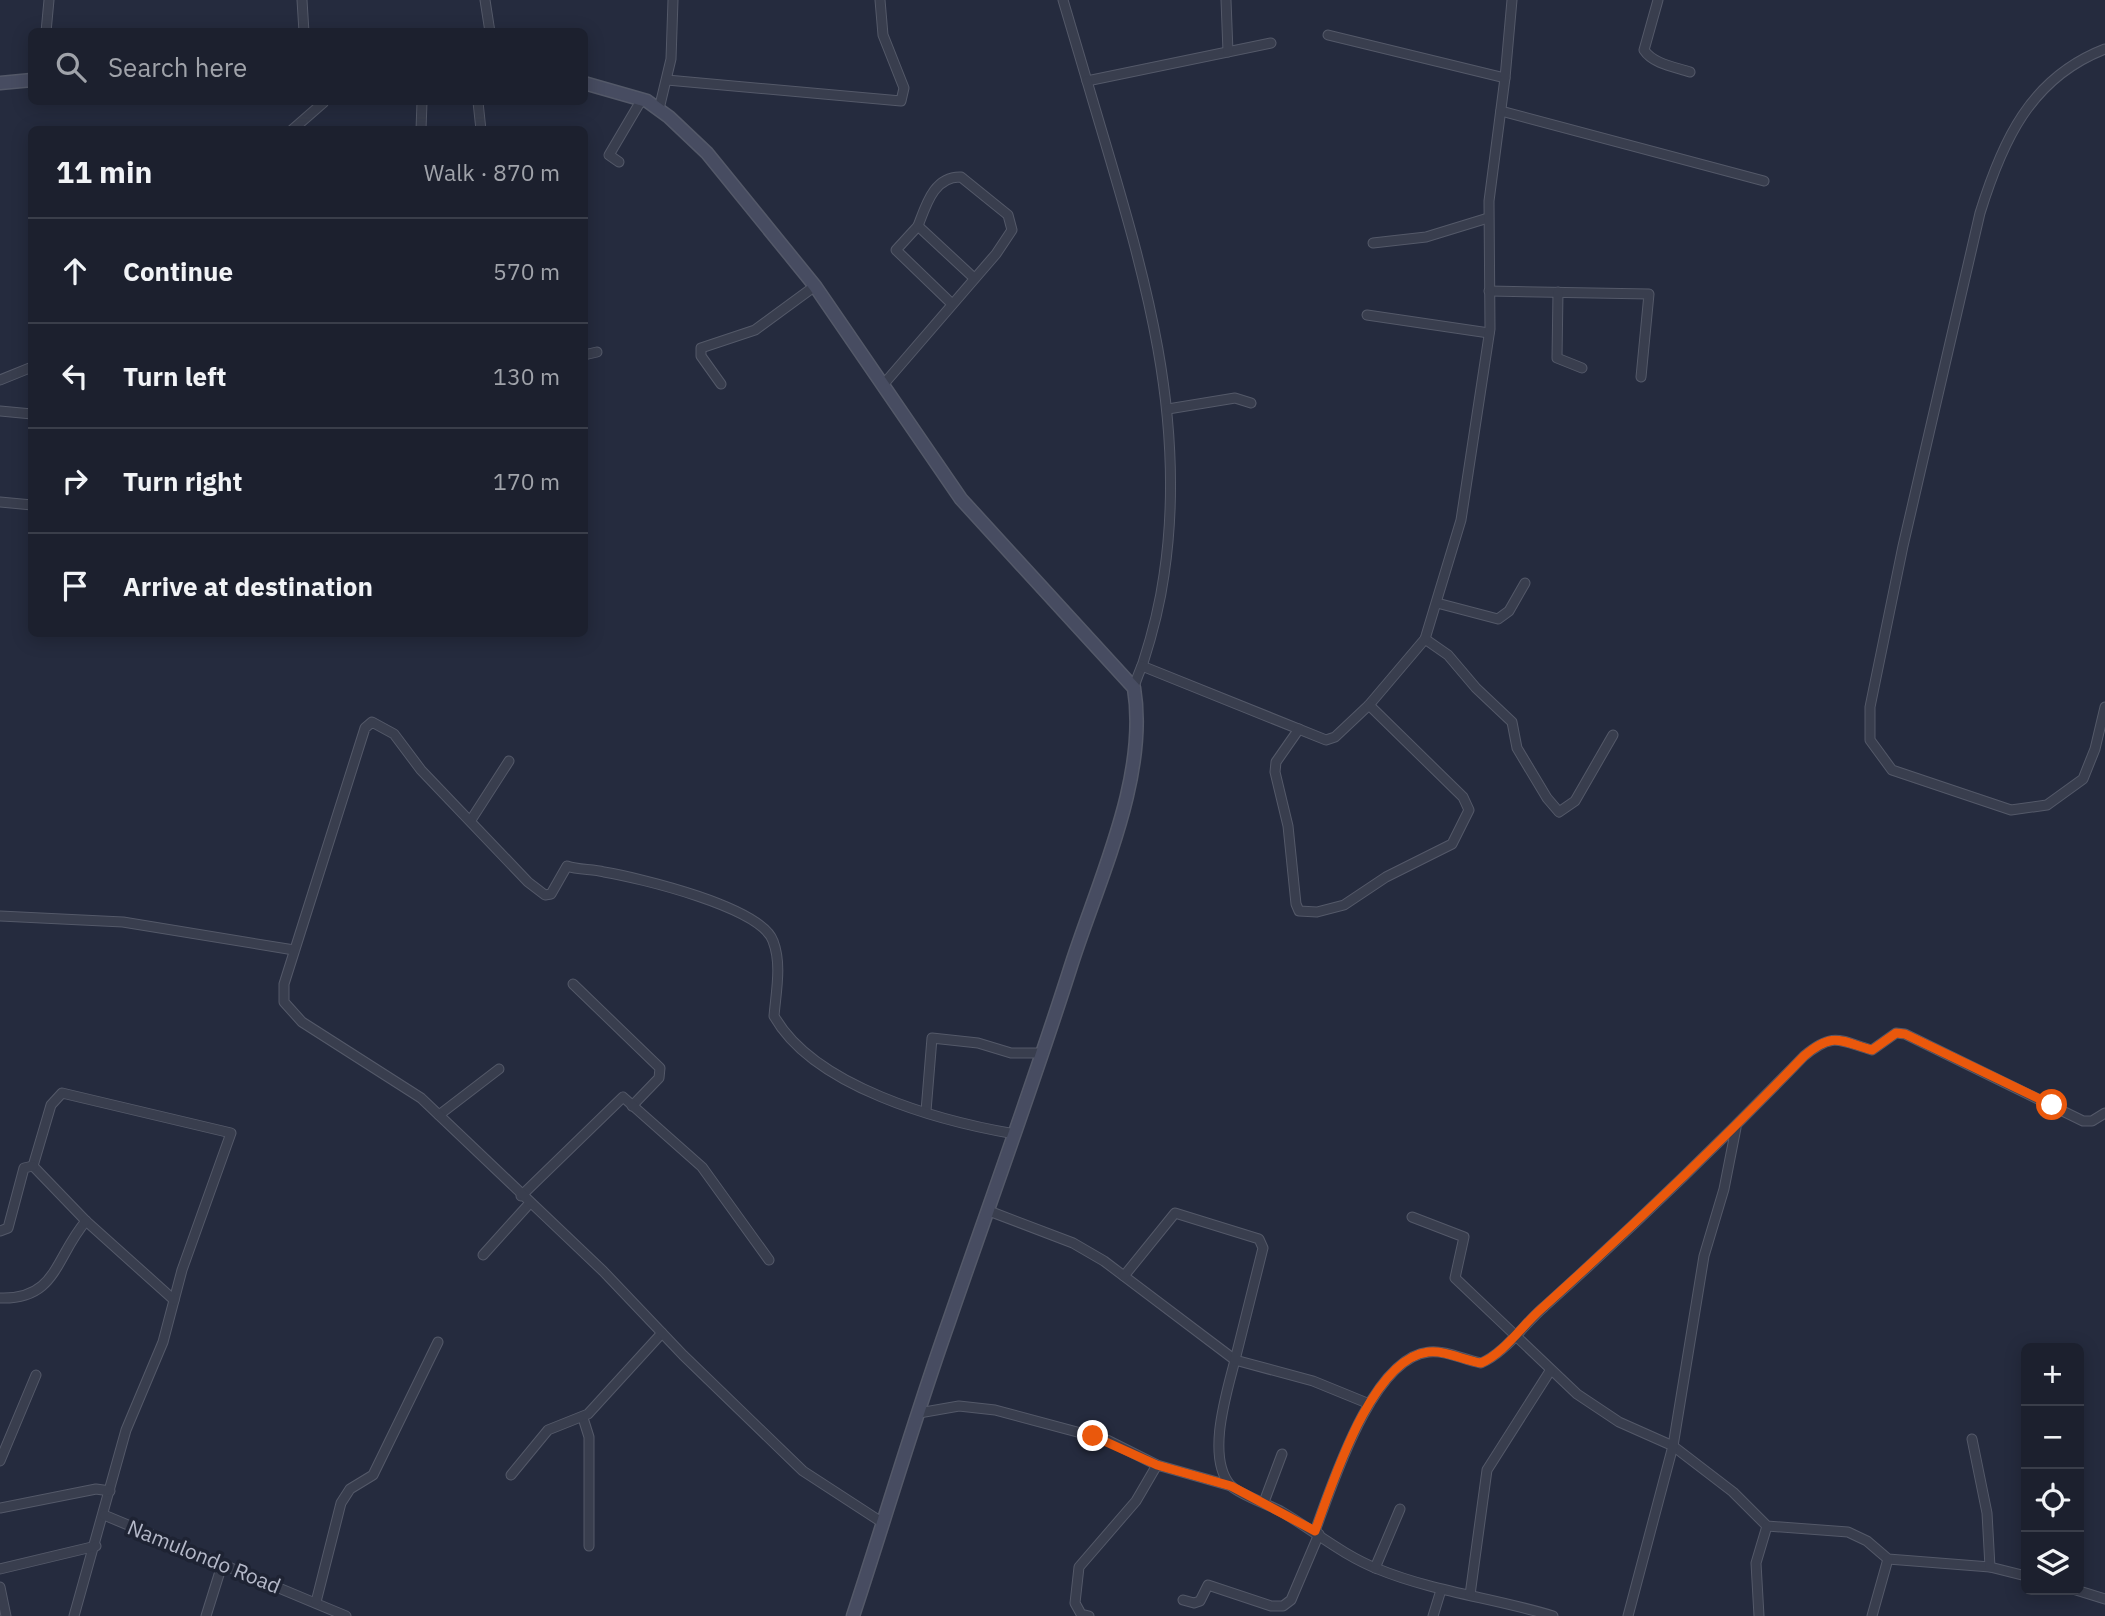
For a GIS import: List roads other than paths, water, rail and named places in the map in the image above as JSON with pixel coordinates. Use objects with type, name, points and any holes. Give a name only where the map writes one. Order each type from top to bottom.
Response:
[{"type":"street","points":[[46,28],[49,0]]},
{"type":"street","points":[[302,0],[304,28]]},
{"type":"street","points":[[485,0],[488,28]]},
{"type":"street","points":[[659,108],[667,80],[673,40],[673,0]]},
{"type":"street","points":[[667,80],[901,101],[904,88],[883,35],[880,0]]},
{"type":"street","points":[[853,1616],[1113,842],[1131,775],[1138,711],[1134,688],[1164,576],[1170,502],[1168,409],[1164,369],[1132,237],[1063,0]]},
{"type":"street","points":[[1226,0],[1228,52]]},
{"type":"street","points":[[1142,666],[1317,738],[1335,737],[1368,705],[1425,639],[1461,520],[1489,334],[1488,218],[1506,78],[1512,0]]},
{"type":"street","points":[[1658,0],[1644,50],[1648,56],[1662,63],[1690,72]]},
{"type":"street","points":[[1328,35],[1506,78]]},
{"type":"street","points":[[1087,82],[1271,43]]},
{"type":"street","points":[[2105,49],[2078,62],[2033,101],[2013,128],[1996,160],[1980,213],[1903,546],[1870,707],[1870,740],[1892,769],[2011,810],[2048,805],[2083,779],[2095,749],[2105,707]]},
{"type":"street","points":[[0,83],[28,80]]},
{"type":"street","points":[[588,84],[642,99],[659,108],[707,153],[815,286],[961,499],[1134,688]]},
{"type":"street","points":[[619,162],[609,155],[642,99]]},
{"type":"street","points":[[297,126],[321,105]]},
{"type":"street","points":[[421,126],[422,105]]},
{"type":"street","points":[[478,105],[481,126]]},
{"type":"street","points":[[1501,111],[1764,181]]},
{"type":"street","points":[[883,385],[952,304],[974,278],[1012,230],[1008,215],[961,177],[953,177],[935,189],[918,226],[896,250],[952,304]]},
{"type":"street","points":[[1373,243],[1426,237],[1488,218]]},
{"type":"street","points":[[918,226],[974,278]]},
{"type":"street","points":[[721,384],[701,356],[702,348],[755,330],[815,286]]},
{"type":"street","points":[[1489,291],[1649,294],[1641,377]]},
{"type":"street","points":[[1558,292],[1557,359],[1582,368]]},
{"type":"street","points":[[1367,315],[1489,334]]},
{"type":"street","points":[[588,354],[597,352]]},
{"type":"street","points":[[0,380],[28,369]]},
{"type":"street","points":[[1168,409],[1235,398],[1251,402]]},
{"type":"street","points":[[0,411],[28,414]]},
{"type":"street","points":[[0,502],[28,505]]},
{"type":"street","points":[[1437,603],[1498,619],[1510,611],[1525,583]]},
{"type":"street","points":[[1425,639],[1448,655],[1476,688],[1512,722],[1517,748],[1547,798],[1559,812],[1575,801],[1613,735]]},
{"type":"street","points":[[1299,729],[1276,762],[1275,772],[1288,825],[1297,904],[1300,911],[1306,913],[1344,905],[1386,877],[1452,844],[1469,810],[1463,797],[1368,705]]},
{"type":"street","points":[[883,1523],[803,1471],[662,1333],[603,1271],[411,1090],[290,1012],[281,992],[368,724],[378,723],[389,730],[404,752],[528,882],[549,897],[567,866],[636,878],[755,919],[768,931],[778,956],[774,1016],[780,1027],[803,1050],[853,1084],[891,1101],[978,1128],[1014,1134]]},
{"type":"street","points":[[471,820],[509,761]]},
{"type":"street","points":[[0,916],[123,922],[294,950]]},
{"type":"street","points":[[573,984],[660,1068],[659,1078],[632,1106]]},
{"type":"street","points":[[1183,1600],[1194,1604],[1200,1601],[1208,1584],[1271,1606],[1283,1606],[1290,1600],[1346,1449],[1367,1403],[1400,1368],[1418,1354],[1443,1353],[1481,1363],[1494,1356],[1630,1230],[1804,1056],[1822,1042],[1833,1038],[1872,1050],[1896,1033],[1919,1038],[2083,1121],[2092,1121],[2105,1113]]},
{"type":"street","points":[[926,1111],[932,1038],[961,1040],[1011,1053],[1043,1053]]},
{"type":"street","points":[[439,1115],[499,1069]]},
{"type":"street","points":[[33,1166],[53,1100],[62,1093],[229,1131],[231,1135],[174,1300],[163,1342],[126,1430],[104,1515]]},
{"type":"street","points":[[521,1196],[623,1097],[702,1167],[769,1260]]},
{"type":"street","points":[[1628,1616],[1673,1446],[1704,1256],[1724,1189],[1736,1126]]},
{"type":"street","points":[[33,1166],[86,1221],[174,1300]]},
{"type":"street","points":[[0,1231],[8,1228],[24,1168],[33,1166]]},
{"type":"street","points":[[483,1255],[529,1204]]},
{"type":"street","points":[[989,1211],[1073,1243],[1124,1276],[1235,1360],[1313,1381],[1367,1403]]},
{"type":"street","points":[[1124,1276],[1175,1213],[1259,1239],[1263,1248],[1220,1424],[1221,1464],[1231,1486]]},
{"type":"street","points":[[1412,1217],[1464,1237],[1455,1278],[1550,1371],[1577,1394],[1619,1422],[1673,1446],[1733,1492],[1767,1527],[1848,1532],[1867,1541],[1888,1559],[1990,1567],[2021,1575]]},
{"type":"street","points":[[0,1298],[24,1298],[35,1291],[54,1272],[86,1221]]},
{"type":"street","points":[[510,1475],[548,1430],[583,1418],[662,1333]]},
{"type":"street","points":[[316,1602],[341,1503],[350,1489],[373,1475],[438,1342]]},
{"type":"street","points":[[1470,1595],[1487,1470],[1550,1371]]},
{"type":"street","points":[[0,1461],[36,1375]]},
{"type":"street","points":[[919,1413],[959,1405],[995,1410],[1107,1440],[1157,1465],[1231,1486],[1317,1532],[1375,1569],[1441,1590],[1553,1616]]},
{"type":"street","points":[[583,1418],[589,1437],[589,1546]]},
{"type":"street","points":[[1972,1439],[1986,1513],[1990,1567]]},
{"type":"street","points":[[1264,1502],[1282,1454]]},
{"type":"street","points":[[1089,1616],[1082,1614],[1075,1603],[1079,1567],[1136,1501],[1157,1465]]},
{"type":"street","points":[[0,1508],[96,1489],[110,1491]]},
{"type":"street","points":[[1375,1569],[1400,1509]]},
{"type":"street","name":"Namulondo Road","points":[[0,1569],[96,1546],[104,1515],[346,1616]]},
{"type":"street","points":[[1759,1616],[1756,1563],[1767,1527]]},
{"type":"street","points":[[74,1616],[96,1546]]},
{"type":"street","points":[[1872,1616],[1888,1559]]},
{"type":"street","points":[[205,1616],[222,1564]]},
{"type":"street","points":[[0,1587],[6,1616]]},
{"type":"street","points":[[1433,1616],[1441,1590]]},
{"type":"street","points":[[2084,1592],[2105,1599]]}]
